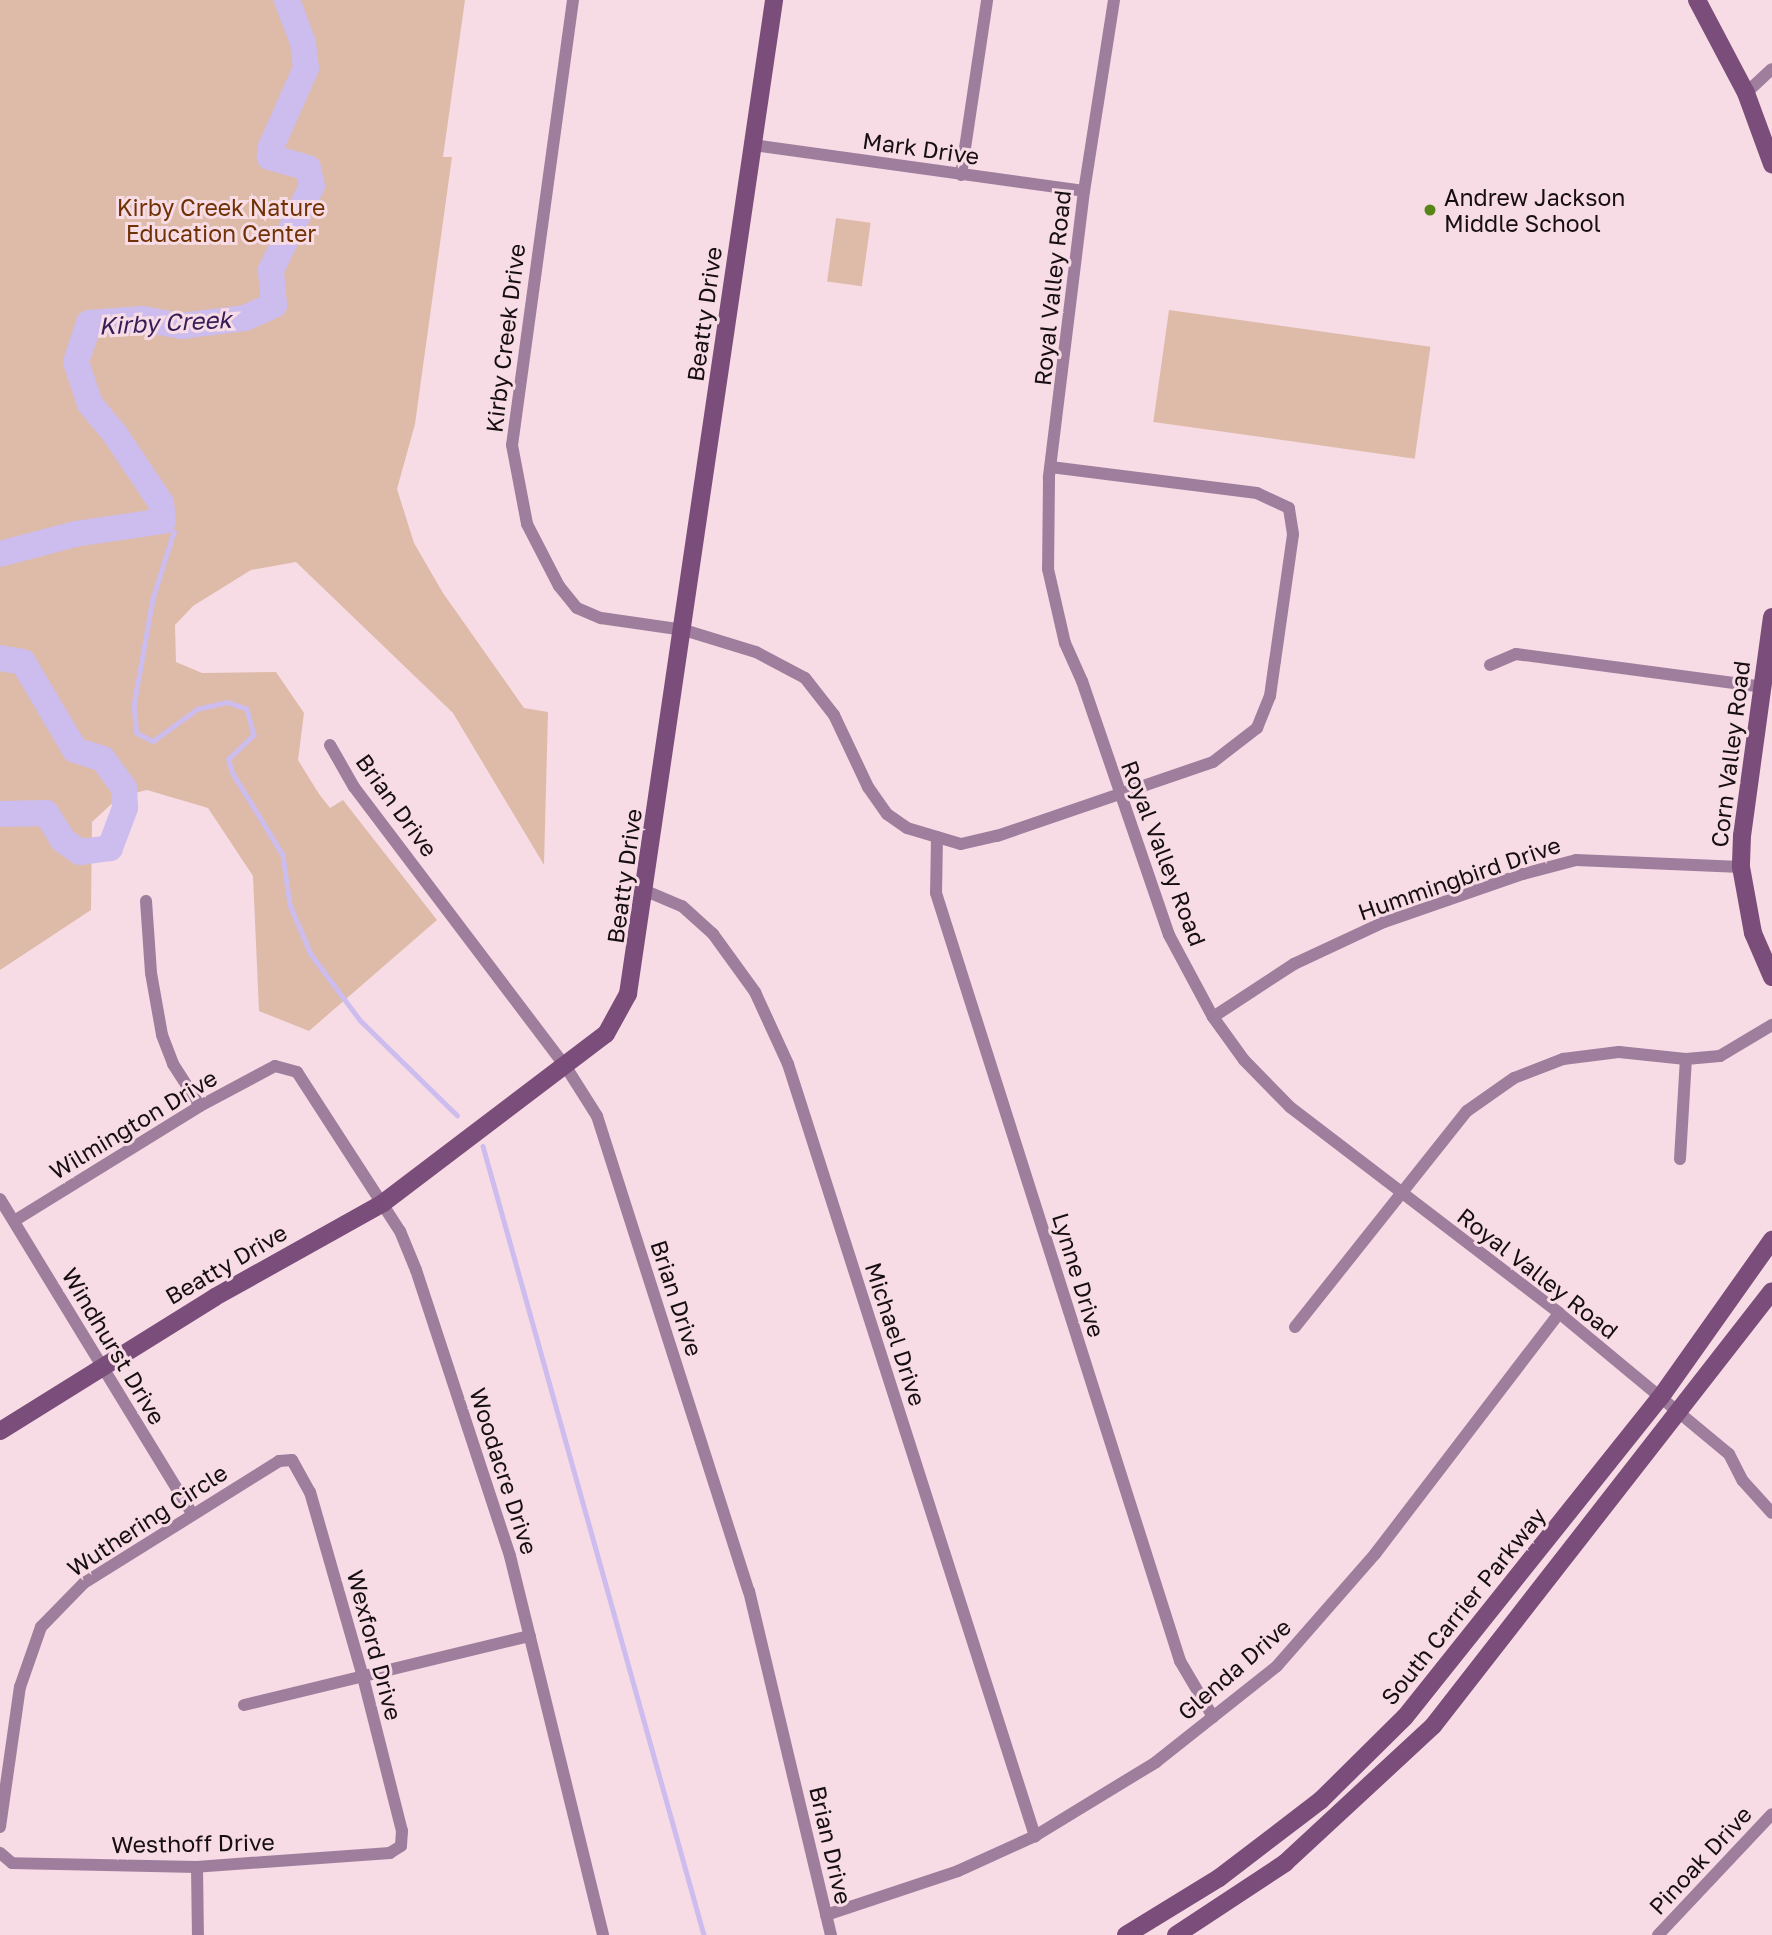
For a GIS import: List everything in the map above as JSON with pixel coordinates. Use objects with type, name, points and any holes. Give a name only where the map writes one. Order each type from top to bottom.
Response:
[{"type":"main road","name":"Beatty Drive","points":[[0,1431],[102,1367],[383,1203],[566,1067],[606,1034],[628,994],[646,891],[774,0]]},
{"type":"main road","points":[[1697,0],[1746,93],[1772,164]]},
{"type":"main road","name":"Corn Valley Road","points":[[1772,617],[1741,867],[1753,933],[1772,977]]},
{"type":"main road","name":"South Carrier Parkway","points":[[1126,1935],[1219,1878],[1321,1800],[1405,1717],[1660,1398],[1772,1240]]},
{"type":"main road","points":[[1176,1935],[1285,1863],[1433,1726],[1772,1291]]},
{"type":"main road","points":[[1321,1800],[1336,1818]]},
{"type":"street","name":"Kirby Creek Drive","points":[[573,0],[512,430],[516,483],[545,561],[577,608],[601,618],[684,630],[756,652],[805,678],[834,715],[868,788],[887,814],[907,828],[961,844],[1118,797],[1213,762],[1257,728],[1270,696],[1293,534],[1289,508],[1257,493],[1051,467]]},
{"type":"street","points":[[961,175],[987,0]]},
{"type":"street","name":"Royal Valley Road","points":[[1114,0],[1084,191],[1051,467],[1046,524],[1048,569],[1065,643],[1083,681],[1118,797],[1169,936],[1213,1017],[1244,1060],[1290,1107],[1559,1313],[1729,1454],[1743,1481],[1772,1513]]},
{"type":"street","points":[[1746,93],[1772,69]]},
{"type":"street","name":"Mark Drive","points":[[753,145],[1084,191]]},
{"type":"street","points":[[1489,665],[1516,654],[1762,687]]},
{"type":"street","name":"Brian Drive","points":[[330,745],[354,787],[566,1067],[597,1116],[749,1591],[831,1935]]},
{"type":"street","name":"Lynne Drive","points":[[937,837],[934,873],[940,906],[1180,1661],[1213,1717]]},
{"type":"street","name":"Hummingbird Drive","points":[[1213,1017],[1294,964],[1373,927],[1523,874],[1576,860],[1741,867]]},
{"type":"street","name":"Michael Drive","points":[[646,891],[682,906],[713,934],[755,992],[788,1064],[1035,1836]]},
{"type":"street","points":[[146,901],[151,973],[162,1035],[173,1064],[200,1106]]},
{"type":"street","points":[[1295,1327],[1467,1111],[1514,1078],[1563,1059],[1619,1052],[1686,1059],[1720,1056],[1772,1025]]},
{"type":"street","points":[[1680,1159],[1686,1059]]},
{"type":"street","name":"Wilmington Drive","points":[[14,1221],[200,1106],[275,1066]]},
{"type":"street","name":"Woodacre Drive","points":[[275,1066],[297,1072],[383,1203],[416,1270],[510,1556],[603,1935]]},
{"type":"street","name":"Windhurst Drive","points":[[0,1199],[192,1514]]},
{"type":"street","name":"Glenda Drive","points":[[826,1915],[958,1871],[1035,1836],[1156,1762],[1277,1666],[1331,1608],[1559,1313]]},
{"type":"street","name":"Wexford Drive","points":[[279,1461],[292,1460],[310,1492],[363,1677],[402,1831],[401,1846],[390,1853]]},
{"type":"street","name":"Wuthering Circle","points":[[0,1827],[20,1687],[41,1627],[84,1583],[279,1461]]},
{"type":"street","points":[[244,1705],[530,1636]]},
{"type":"street","name":"Pinoak Drive","points":[[1658,1935],[1772,1814]]},
{"type":"street","name":"Westhoff Drive","points":[[0,1853],[12,1863],[198,1867],[390,1853]]},
{"type":"street","points":[[198,1867],[198,1935]]},
{"type":"green space","name":"Kirby Creek Nature Education Center","points":[[0,0],[465,0],[443,157],[452,157],[415,424],[397,489],[414,543],[443,593],[524,708],[548,712],[544,865],[453,713],[296,562],[251,570],[193,606],[175,625],[176,662],[202,673],[276,672],[304,713],[298,760],[319,794],[330,808],[343,800],[437,920],[309,1031],[259,1011],[253,876],[208,808],[147,790],[119,797],[92,822],[91,910],[0,970]]},
{"type":"green space","points":[[836,218],[871,223],[862,286],[827,281]]},
{"type":"green space","points":[[1169,310],[1430,347],[1415,459],[1153,422]]},
{"type":"waterway","name":"Kirby Creek","points":[[0,554],[75,534],[163,521],[161,503],[115,434],[90,404],[76,362],[89,323],[142,319],[181,326],[245,318],[274,305],[271,270],[312,186],[308,168],[270,157],[271,147],[306,68],[303,43],[287,0]]},
{"type":"waterway","points":[[163,521],[174,532],[153,599],[134,706],[137,733],[153,741],[197,709],[227,702],[247,709],[254,735],[229,759],[232,772],[283,855],[290,905],[311,954],[360,1020],[457,1115]]},
{"type":"waterway","name":"Kirby Creek","points":[[0,658],[23,662],[75,750],[103,759],[124,788],[125,808],[110,848],[80,852],[63,840],[46,813],[0,814]]},
{"type":"waterway","points":[[483,1146],[704,1935]]},
{"type":"place","name":"Andrew Jackson Middle School","points":[[1430,210]]}]
